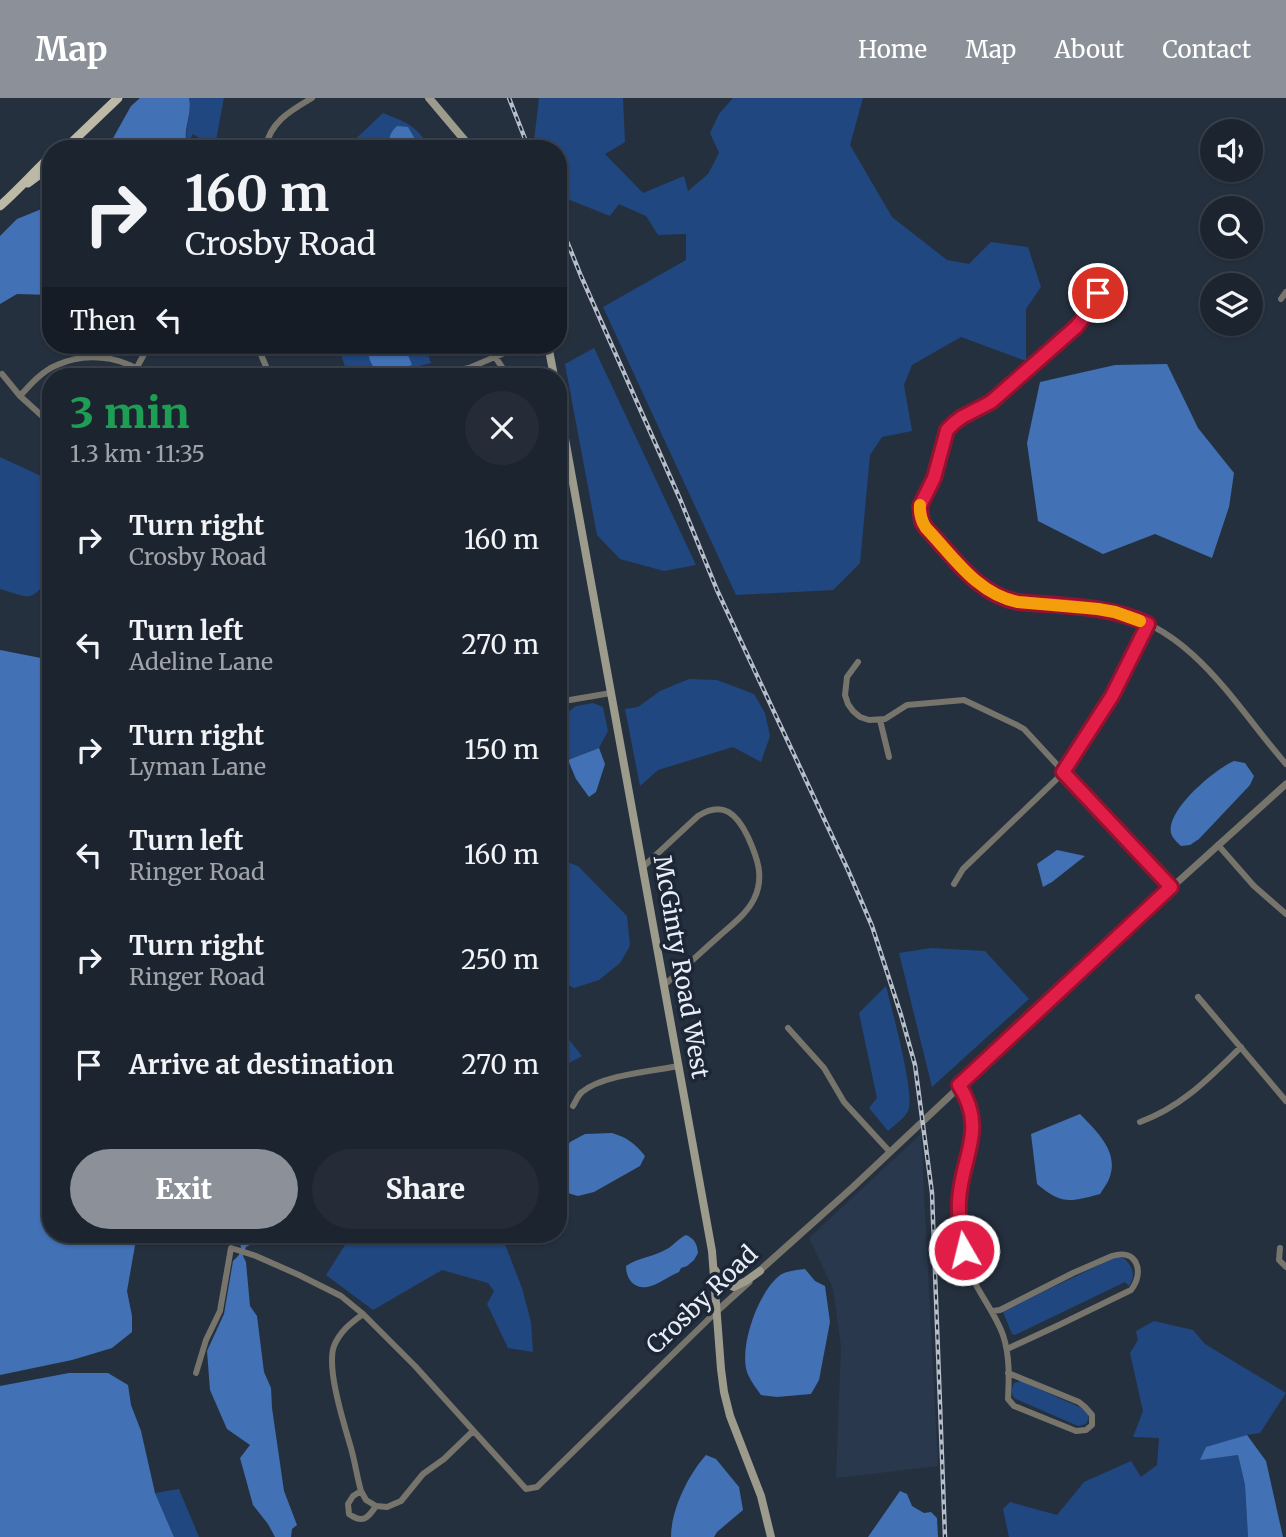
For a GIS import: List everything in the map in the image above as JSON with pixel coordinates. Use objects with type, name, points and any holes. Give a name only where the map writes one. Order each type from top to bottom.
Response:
[{"type":"main road","points":[[76,140],[118,98]]},
{"type":"main road","points":[[429,98],[464,140]]},
{"type":"main road","points":[[0,206],[42,165]]},
{"type":"main road","points":[[23,185],[42,173]]},
{"type":"main road","name":"McGinty Road West","points":[[567,450],[713,1266],[724,1392],[730,1416],[761,1496],[771,1537]]},
{"type":"main road","points":[[713,1266],[721,1279],[730,1286],[740,1284],[760,1271]]},
{"type":"street","points":[[268,140],[271,130],[283,115],[312,98]]},
{"type":"street","points":[[1107,274],[1088,312],[1076,327],[991,402],[962,417],[947,430],[934,478],[920,506],[919,514],[926,528],[977,583],[996,596],[1018,602],[1115,612],[1161,631],[1195,656],[1224,686],[1286,764]]},
{"type":"street","points":[[1281,299],[1286,292]]},
{"type":"street","points":[[494,354],[503,368]]},
{"type":"street","points":[[469,368],[503,354]]},
{"type":"street","points":[[52,368],[82,358],[102,357],[134,368]]},
{"type":"street","points":[[2,374],[20,396],[42,416]]},
{"type":"street","points":[[20,396],[42,374]]},
{"type":"street","points":[[954,884],[963,869],[1063,772],[1112,696],[1148,624]]},
{"type":"street","points":[[858,662],[847,677],[845,695],[848,704],[860,717],[880,720],[907,705],[964,700],[1024,729],[1171,887]]},
{"type":"street","points":[[567,700],[611,693]]},
{"type":"street","points":[[880,720],[889,757]]},
{"type":"street","name":"Crosby Road","points":[[196,1373],[206,1340],[220,1311],[231,1248],[299,1275],[341,1296],[415,1366],[526,1489],[537,1487],[717,1311],[1171,887],[1286,784]]},
{"type":"street","points":[[643,867],[698,817],[713,809],[722,810],[737,818],[758,862],[759,885],[750,906],[664,985]]},
{"type":"street","points":[[1218,845],[1254,886],[1286,914]]},
{"type":"street","points":[[1198,997],[1286,1101]]},
{"type":"street","points":[[788,1028],[824,1068],[844,1102],[890,1152]]},
{"type":"street","points":[[1140,1122],[1181,1102],[1241,1047]]},
{"type":"street","points":[[573,1106],[580,1093],[592,1086],[622,1076],[679,1066]]},
{"type":"street","points":[[959,1085],[968,1102],[972,1120],[959,1201],[961,1232],[968,1266],[993,1311],[1007,1349],[1008,1399],[1011,1404],[1076,1431],[1086,1430],[1092,1424],[1092,1415],[1079,1402],[1009,1373]]},
{"type":"street","points":[[1280,1248],[1279,1260],[1286,1267]]},
{"type":"street","points":[[993,1311],[1112,1255],[1126,1254],[1137,1266],[1137,1283],[1131,1290],[1007,1349]]},
{"type":"street","points":[[363,1314],[338,1337],[331,1365],[343,1424],[361,1491],[366,1500],[376,1506],[387,1507],[401,1501],[423,1474],[462,1444],[473,1432]]},
{"type":"street","points":[[361,1491],[348,1504],[349,1514],[356,1519],[364,1519],[376,1506]]},
{"type":"shaded area","points":[[140,98],[189,98],[186,140],[112,140],[131,106]]},
{"type":"shaded area","points":[[189,98],[224,98],[216,140],[201,139],[193,134],[190,140],[186,140]]},
{"type":"shaded area","points":[[539,98],[623,98],[625,142],[605,154],[643,193],[684,176],[688,191],[708,174],[719,153],[710,133],[719,114],[733,98],[863,98],[850,145],[892,217],[947,260],[969,264],[991,242],[1028,247],[1041,287],[1026,309],[1026,361],[961,337],[912,365],[904,385],[912,431],[882,437],[870,455],[860,563],[833,590],[736,595],[603,307],[686,260],[686,234],[658,235],[646,216],[619,204],[610,216],[567,199],[567,140],[534,140]]},
{"type":"shaded area","points":[[383,113],[411,126],[424,140],[354,140]]},
{"type":"shaded area","points":[[397,126],[408,127],[415,140],[390,140],[392,131]]},
{"type":"shaded area","points":[[42,209],[42,295],[17,294],[0,304],[0,236],[17,219]]},
{"type":"shaded area","points":[[594,348],[696,565],[664,571],[620,559],[597,535],[565,364]]},
{"type":"shaded area","points":[[341,354],[428,354],[431,363],[411,368],[345,368]]},
{"type":"shaded area","points":[[368,354],[408,354],[412,365],[403,368],[375,368]]},
{"type":"shaded area","points":[[1167,364],[1198,428],[1234,473],[1229,507],[1212,558],[1155,534],[1103,554],[1038,521],[1027,443],[1040,382],[1115,365]]},
{"type":"shaded area","points":[[0,457],[42,477],[42,586],[28,596],[0,589]]},
{"type":"shaded area","points":[[0,650],[42,658],[42,1243],[135,1243],[127,1291],[132,1332],[112,1348],[72,1360],[0,1375]]},
{"type":"shaded area","points":[[689,679],[717,680],[754,694],[765,713],[770,736],[761,762],[733,747],[658,770],[640,786],[625,709],[638,707],[660,691]]},
{"type":"shaded area","points":[[593,703],[603,707],[608,731],[599,748],[567,761],[567,712],[576,706]]},
{"type":"shaded area","points":[[599,748],[605,764],[596,792],[589,797],[576,779],[568,760]]},
{"type":"shaded area","points":[[1234,761],[1245,763],[1254,776],[1250,785],[1199,839],[1190,845],[1181,846],[1171,833],[1171,824],[1176,813],[1204,781]]},
{"type":"shaded area","points":[[1057,850],[1085,856],[1043,887],[1037,864]]},
{"type":"shaded area","points":[[567,862],[578,866],[627,916],[630,946],[620,963],[599,980],[574,988],[567,984]]},
{"type":"shaded area","points":[[931,948],[985,951],[1029,999],[932,1087],[899,953]]},
{"type":"shaded area","points":[[886,986],[906,1070],[910,1102],[906,1114],[888,1131],[869,1108],[877,1098],[859,1013]]},
{"type":"shaded area","points":[[567,1037],[582,1056],[567,1064]]},
{"type":"shaded area","points":[[1080,1114],[1105,1143],[1112,1160],[1112,1169],[1100,1194],[1073,1200],[1060,1199],[1037,1184],[1031,1134]]},
{"type":"shaded area","points":[[612,1133],[630,1142],[645,1156],[640,1166],[594,1192],[578,1196],[567,1193],[567,1147],[570,1142],[585,1134]]},
{"type":"shaded area","points":[[921,1134],[938,1466],[836,1478],[841,1346],[833,1288],[809,1238]]},
{"type":"shaded area","points":[[686,1235],[695,1242],[698,1253],[687,1266],[651,1286],[642,1287],[631,1282],[626,1266],[666,1249]]},
{"type":"shaded area","points":[[237,1243],[253,1243],[246,1247],[243,1256],[246,1262],[250,1306],[257,1316],[264,1372],[271,1388],[284,1491],[297,1525],[292,1529],[291,1537],[275,1537],[253,1505],[240,1458],[250,1445],[227,1429],[210,1390],[207,1351],[224,1314],[233,1261],[239,1255],[241,1246]]},
{"type":"shaded area","points":[[346,1243],[504,1243],[522,1288],[531,1322],[533,1352],[508,1348],[487,1304],[494,1291],[488,1283],[442,1270],[373,1310],[326,1275]]},
{"type":"shaded area","points":[[1119,1257],[1125,1259],[1132,1269],[1129,1286],[1125,1282],[1015,1335],[1012,1334],[1003,1312],[1005,1310]]},
{"type":"shaded area","points":[[805,1269],[815,1281],[825,1286],[830,1322],[819,1380],[811,1394],[777,1397],[761,1395],[748,1375],[745,1361],[752,1321],[764,1295],[779,1276]]},
{"type":"shaded area","points":[[1154,1321],[1193,1330],[1205,1344],[1286,1393],[1260,1433],[1247,1435],[1200,1459],[1238,1455],[1245,1485],[1248,1537],[1009,1537],[1003,1509],[1010,1502],[1057,1515],[1084,1482],[1131,1461],[1141,1477],[1157,1465],[1159,1438],[1133,1437],[1143,1411],[1130,1353],[1138,1340],[1136,1331]]},
{"type":"shaded area","points":[[69,1373],[108,1373],[128,1385],[155,1493],[174,1537],[0,1537],[0,1386]]},
{"type":"shaded area","points":[[1021,1381],[1086,1410],[1089,1417],[1086,1424],[1078,1426],[1014,1398],[1014,1383]]},
{"type":"shaded area","points":[[1247,1435],[1266,1461],[1283,1537],[1248,1537],[1245,1485],[1238,1455],[1200,1460],[1206,1447]]},
{"type":"shaded area","points":[[706,1455],[716,1459],[739,1487],[743,1510],[714,1537],[671,1537],[674,1516],[682,1493]]},
{"type":"shaded area","points":[[179,1489],[199,1537],[174,1537],[155,1493]]},
{"type":"shaded area","points":[[900,1491],[907,1494],[912,1506],[924,1513],[931,1512],[937,1518],[938,1537],[868,1537]]},
{"type":"railway","points":[[509,98],[525,140]]},
{"type":"railway","points":[[567,241],[717,590],[848,870],[872,926],[901,1015],[915,1065],[932,1193],[945,1537]]},
{"type":"slow traffic","points":[[920,505],[919,514],[926,528],[977,583],[996,596],[1018,602],[1098,609],[1140,621]]},
{"type":"route","points":[[964,1250],[959,1201],[968,1159],[972,1120],[968,1102],[959,1085],[1171,887],[1063,772],[1096,724],[1148,624],[1115,612],[1018,602],[996,596],[977,583],[926,528],[919,514],[920,506],[934,478],[947,430],[962,417],[991,402],[1076,327],[1098,293]]}]
